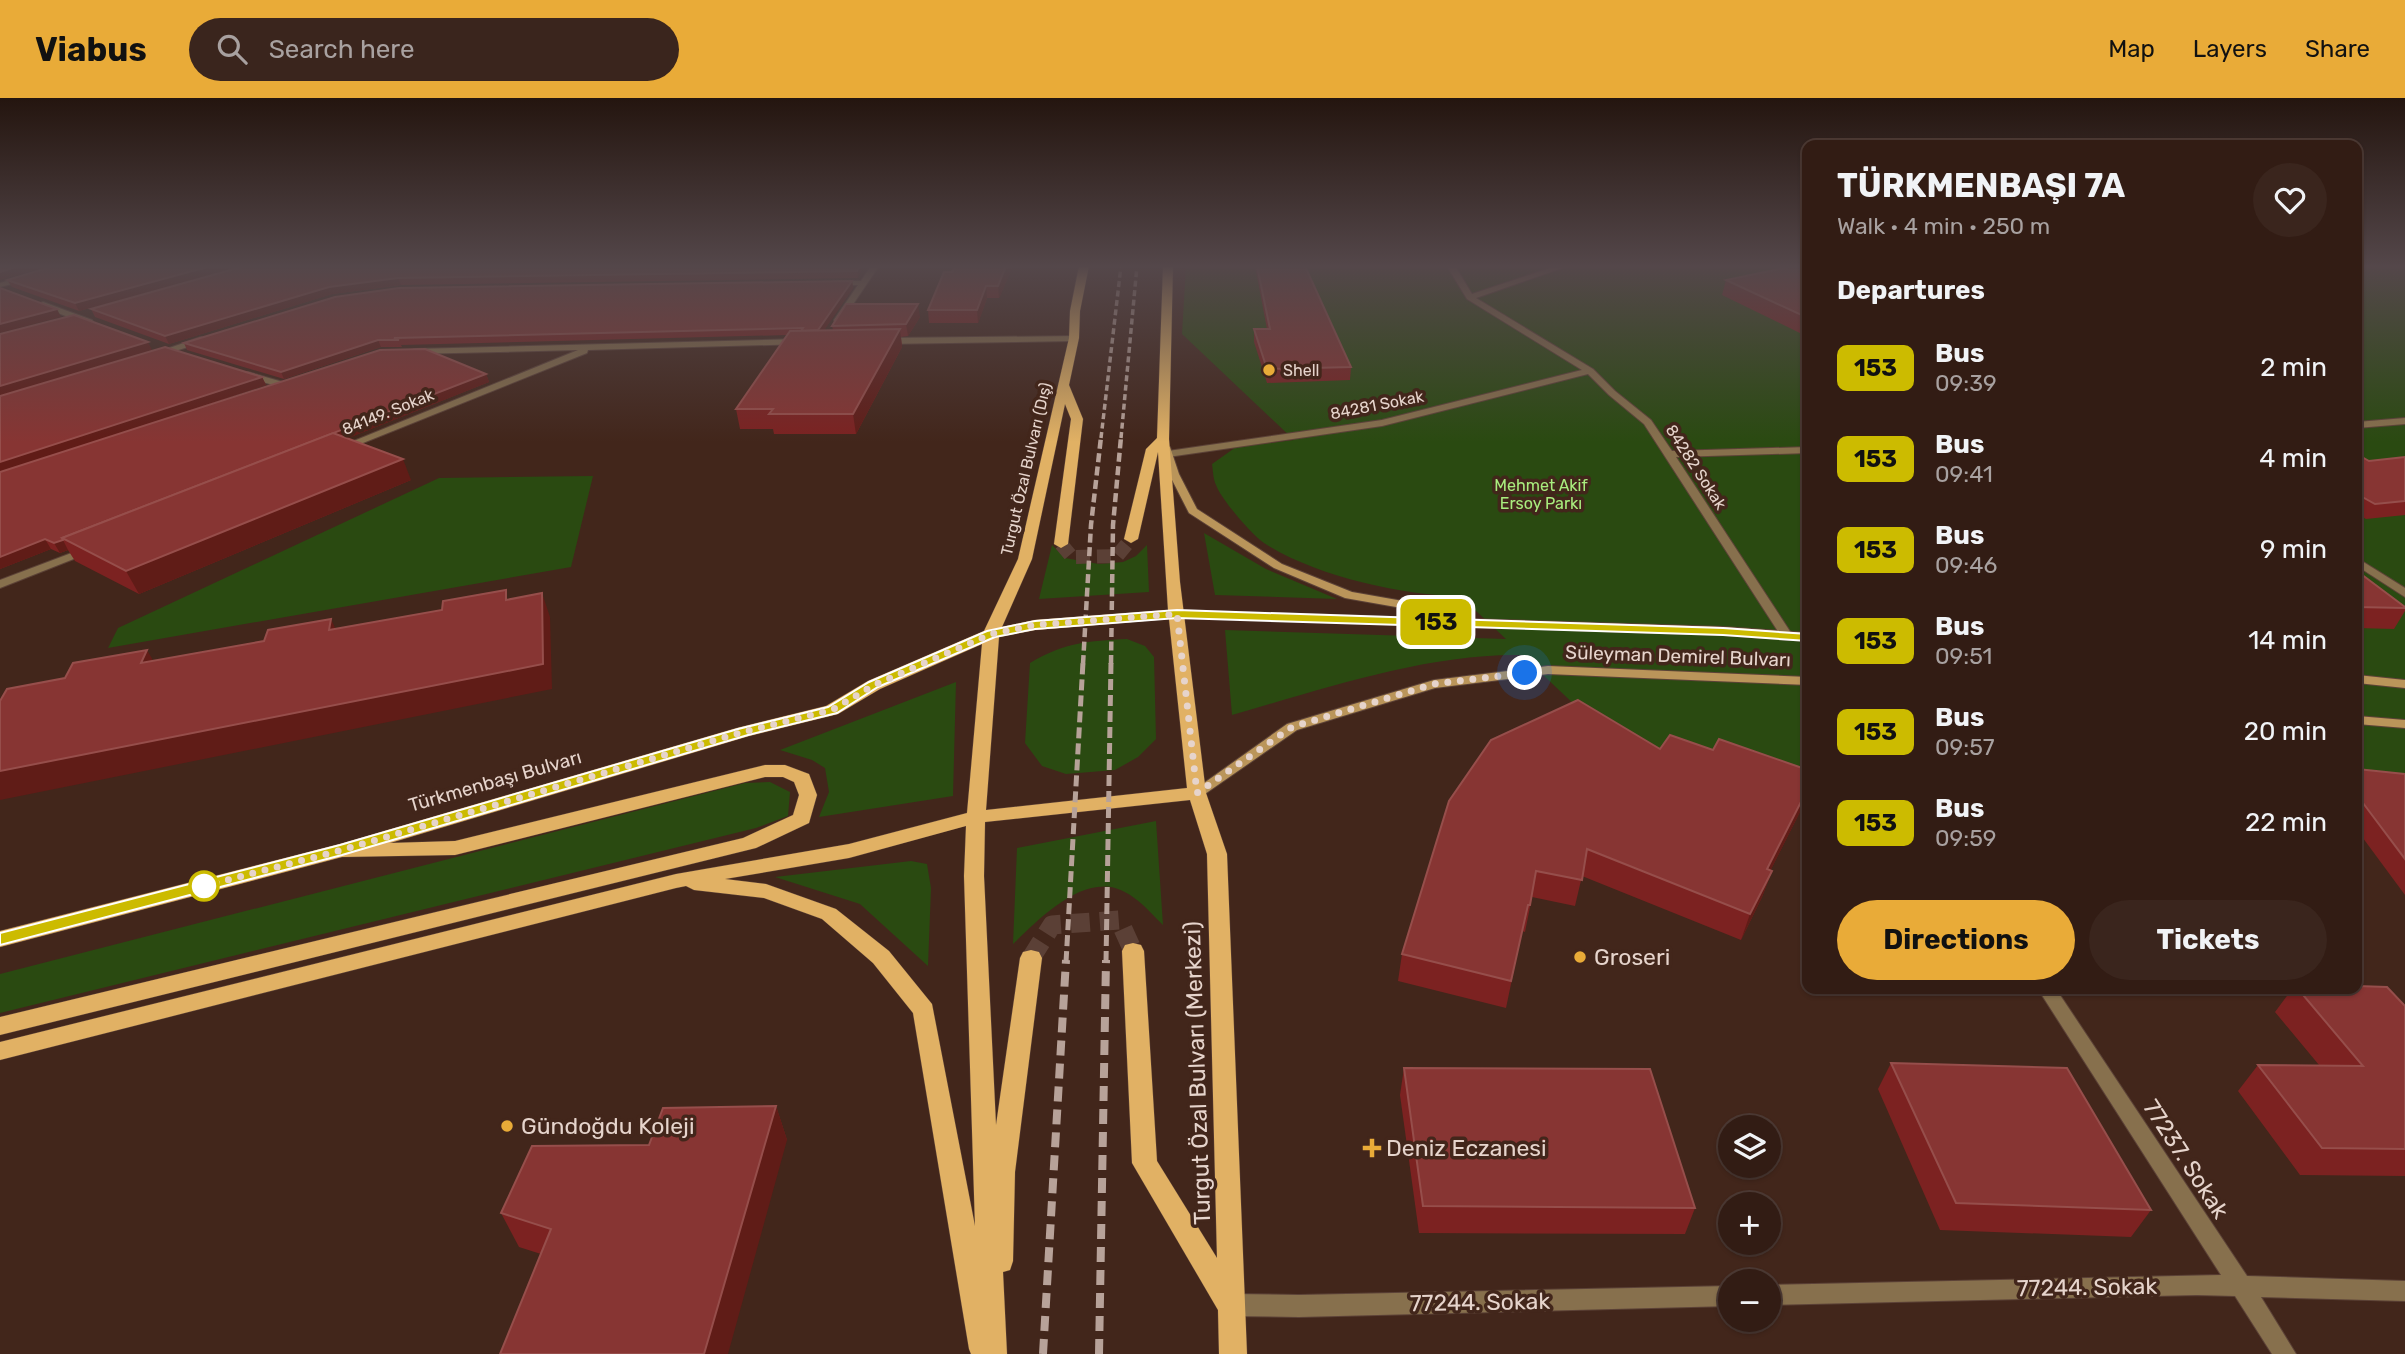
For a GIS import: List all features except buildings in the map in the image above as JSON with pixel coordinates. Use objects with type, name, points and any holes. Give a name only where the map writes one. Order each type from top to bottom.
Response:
[{"type":"main road","name":"Turgut Özal Bulvarı (Dış)","points":[[976,817],[991,634],[1025,559],[1074,338],[1074,325]]},
{"type":"main road","points":[[1166,325],[1163,439],[1177,614]]},
{"type":"main road","points":[[1061,544],[1077,419],[1063,384]]},
{"type":"main road","points":[[1163,439],[1174,474],[1193,511],[1278,566],[1349,595],[1520,625]]},
{"type":"main road","points":[[1131,539],[1152,449],[1163,439]]},
{"type":"main road","name":"Türkmenbaşı Bulvarı","points":[[0,939],[342,850],[730,736],[832,710],[874,685],[991,634],[1035,625],[1177,614]]},
{"type":"main road","name":"Süleyman Demirel Bulvarı","points":[[1177,614],[1802,637]]},
{"type":"main road","name":"Turgut Özal Bulvarı (Merkezi)","points":[[1177,614],[1197,793],[1217,854],[1233,1354]]},
{"type":"main road","name":"Süleyman Demirel Bulvarı","points":[[1197,793],[1292,727],[1434,684],[1548,670],[1802,681]]},
{"type":"main road","points":[[2362,680],[2405,684]]},
{"type":"main road","points":[[2362,720],[2405,724]]},
{"type":"main road","points":[[0,1026],[749,843],[802,819],[808,795],[802,778],[785,771],[765,771],[455,848],[342,850]]},
{"type":"main road","points":[[0,1051],[676,881],[849,850],[976,817],[1197,793]]},
{"type":"main road","points":[[976,817],[974,876],[995,1354]]},
{"type":"main road","points":[[676,881],[766,891],[829,915],[881,957],[924,1010],[984,1354]]},
{"type":"main road","points":[[1133,951],[1145,1163],[1230,1305]]},
{"type":"main road","points":[[995,1354],[1002,1172],[1031,958]]},
{"type":"street","points":[[96,325],[103,327]]},
{"type":"street","points":[[831,332],[836,325]]},
{"type":"street","name":"84282 Sokak","points":[[1515,325],[1590,371],[1648,422],[1787,636]]},
{"type":"street","points":[[142,358],[207,338]]},
{"type":"street","points":[[878,341],[1074,338]]},
{"type":"street","points":[[409,352],[810,342]]},
{"type":"street","points":[[155,345],[193,358]]},
{"type":"street","name":"84149. Sokak","points":[[322,456],[592,348]]},
{"type":"street","name":"84281 Sokak","points":[[1168,454],[1382,423],[1590,371]]},
{"type":"street","points":[[243,373],[280,384]]},
{"type":"street","points":[[267,389],[293,380]]},
{"type":"street","points":[[2362,425],[2405,421]]},
{"type":"street","points":[[1668,454],[1802,450]]},
{"type":"street","points":[[0,584],[103,543]]},
{"type":"street","points":[[2362,564],[2405,593]]},
{"type":"street","name":"77237. Sokak","points":[[2051,994],[2285,1354]]},
{"type":"street","name":"77244. Sokak","points":[[1781,1295],[2238,1284],[2405,1291]]},
{"type":"street","name":"77244. Sokak","points":[[1230,1305],[1299,1306],[1718,1296]]},
{"type":"green space","name":"Mehmet Akif Ersoy Parkı","points":[[1183,325],[1802,325],[1802,780],[1650,776],[1522,655],[1486,656],[1413,666],[1232,715],[1225,630],[1506,639],[1460,596],[1386,588],[1332,574],[1284,554],[1264,543],[1252,532],[1224,499],[1216,485],[1212,464],[1236,447],[1294,440],[1182,334]]},
{"type":"green space","points":[[2362,325],[2405,325],[2405,796],[2362,795]]},
{"type":"green space","points":[[593,476],[571,567],[108,648],[118,628],[439,478]]},
{"type":"green space","points":[[1204,533],[1266,569],[1337,599],[1215,595]]},
{"type":"green space","points":[[1052,545],[1065,558],[1099,564],[1123,562],[1136,556],[1147,545],[1149,592],[1039,599]]},
{"type":"green space","points":[[1127,639],[1145,646],[1154,657],[1156,739],[1138,757],[1115,770],[1066,774],[1042,766],[1025,743],[1030,663],[1054,651],[1077,644]]},
{"type":"green space","points":[[956,682],[953,796],[819,817],[829,792],[825,768],[812,760],[780,750]]},
{"type":"green space","points":[[770,782],[790,792],[788,816],[756,828],[0,1013],[0,974],[745,783]]},
{"type":"green space","points":[[1156,821],[1163,925],[1129,894],[1115,888],[1101,887],[1087,889],[1059,904],[1013,944],[1017,848]]},
{"type":"green space","points":[[911,861],[927,864],[931,888],[928,966],[860,904],[775,877]]},
{"type":"tunnel","points":[[1061,544],[1072,557],[1117,556],[1131,539]]},
{"type":"tunnel","points":[[1031,958],[1052,925],[1119,920],[1133,951]]},
{"type":"railway","points":[[1101,438],[1114,325]]},
{"type":"railway","points":[[1121,438],[1132,325]]},
{"type":"railway","points":[[1083,664],[1091,525],[1101,437]]},
{"type":"railway","points":[[1111,664],[1113,525],[1121,437]]},
{"type":"railway","points":[[1066,962],[1083,662]]},
{"type":"railway","points":[[1106,962],[1111,662]]},
{"type":"railway","points":[[1043,1354],[1066,960]]},
{"type":"railway","points":[[1099,1354],[1106,960]]},
{"type":"bus line","name":"153","points":[[0,939],[342,850],[743,732],[832,710],[874,685],[991,634],[1035,625],[1177,614],[1723,631],[1802,637]]},
{"type":"place","name":"Shell","points":[[1269,370]]},
{"type":"place","name":"Groseri","points":[[1580,957]]},
{"type":"place","name":"Gündoğdu Koleji","points":[[507,1126]]},
{"type":"place","name":"Deniz Eczanesi","points":[[1372,1148]]},
{"type":"route","points":[[204,886],[342,850],[743,732],[832,710],[874,685],[991,634],[1035,625],[1177,614],[1197,793],[1292,727],[1434,684],[1525,673]]}]
